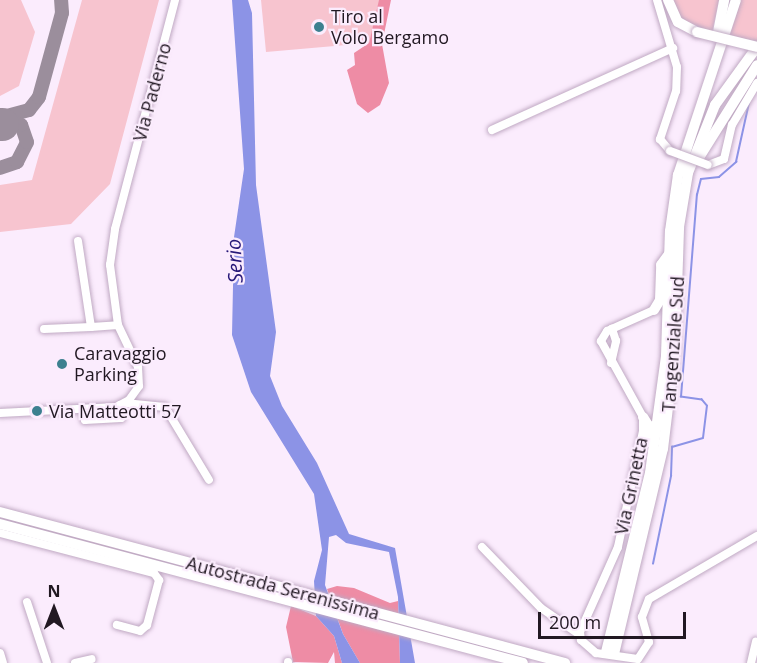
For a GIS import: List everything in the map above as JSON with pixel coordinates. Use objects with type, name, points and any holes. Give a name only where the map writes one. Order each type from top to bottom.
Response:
[{"type":"highway","points":[[668,0],[678,22],[697,32],[757,47]]},
{"type":"highway","points":[[692,133],[718,32],[722,0]]},
{"type":"highway","points":[[692,133],[736,0]]},
{"type":"highway","name":"Tangenziale Sud","points":[[692,133],[678,175],[669,254],[666,356],[650,473],[610,653],[647,529],[666,430],[679,227],[688,173],[715,105],[757,47]]},
{"type":"highway","points":[[688,173],[757,65]]},
{"type":"highway","points":[[654,310],[660,300],[661,265],[669,254]]},
{"type":"highway","points":[[643,417],[649,430],[646,454],[650,473]]},
{"type":"highway","name":"Autostrada Serenissima","points":[[0,512],[293,590],[523,663]]},
{"type":"highway","name":"Autostrada Serenissima","points":[[0,524],[297,603],[565,663]]},
{"type":"street","name":"Via Paderno","points":[[122,404],[140,379],[118,325],[110,265],[128,185],[176,0]]},
{"type":"street","points":[[657,0],[673,48],[676,91],[660,139],[670,151],[708,165],[724,159],[736,116],[757,83]]},
{"type":"street","points":[[492,130],[673,48]]},
{"type":"street","points":[[78,241],[91,327]]},
{"type":"street","points":[[611,364],[616,340],[612,328],[654,310]]},
{"type":"street","points":[[44,329],[118,325]]},
{"type":"street","name":"Via Grinetta","points":[[580,635],[627,519],[643,417],[611,364],[601,341],[612,328]]},
{"type":"street","points":[[84,409],[85,420],[122,418],[122,404]]},
{"type":"street","points":[[0,413],[84,409],[122,404],[165,407],[209,480]]},
{"type":"street","points":[[0,533],[154,573],[159,580],[147,625],[140,631],[117,625]]},
{"type":"street","points":[[482,547],[541,608],[580,635],[596,653],[631,662],[643,660],[649,642],[642,617],[649,599],[757,536]]},
{"type":"street","points":[[27,602],[47,663]]},
{"type":"street","points":[[751,663],[757,641]]},
{"type":"street","points":[[0,653],[3,663]]},
{"type":"street","points":[[75,663],[92,658]]},
{"type":"shaded area","points":[[0,0],[21,0],[35,32],[19,86],[0,96]]},
{"type":"shaded area","points":[[82,0],[159,0],[110,184],[71,224],[0,232],[0,185],[32,180]]},
{"type":"shaded area","name":"Tiro al Volo Bergamo","points":[[261,0],[380,0],[369,43],[266,52]]},
{"type":"shaded area","points":[[379,0],[391,0],[382,44],[389,83],[380,105],[368,113],[357,104],[347,70],[355,65],[354,53],[369,43]]},
{"type":"shaded area","points":[[673,0],[719,0],[712,32],[681,19]]},
{"type":"shaded area","points":[[740,0],[757,0],[757,41],[728,36]]},
{"type":"shaded area","points":[[337,586],[354,588],[390,603],[398,601],[400,663],[360,663],[343,634],[327,589]]},
{"type":"shaded area","points":[[291,606],[316,616],[334,636],[342,663],[335,663],[334,652],[328,663],[293,662],[286,627]]},
{"type":"water","name":"Serio","points":[[232,0],[248,0],[252,13],[256,185],[276,332],[270,376],[282,406],[317,463],[349,534],[395,548],[415,663],[400,663],[398,597],[389,552],[346,543],[336,535],[329,537],[325,585],[343,634],[360,663],[342,663],[334,636],[316,616],[314,581],[322,550],[314,494],[251,392],[232,335],[234,237],[244,169]]},
{"type":"waterway","points":[[653,564],[671,476],[672,447],[703,438],[707,406],[702,400],[681,397],[697,195],[701,179],[719,177],[736,162],[749,103]]},
{"type":"taxiway","points":[[3,117],[29,110],[39,97],[62,13],[61,0]]},
{"type":"taxiway","points":[[0,168],[17,162],[27,142],[21,125],[4,117]]},
{"type":"place","name":"Tiro al Volo Bergamo","points":[[319,27]]},
{"type":"place","name":"Caravaggio Parking","points":[[62,364]]},
{"type":"place","name":"Via Matteotti 57","points":[[37,411]]}]
